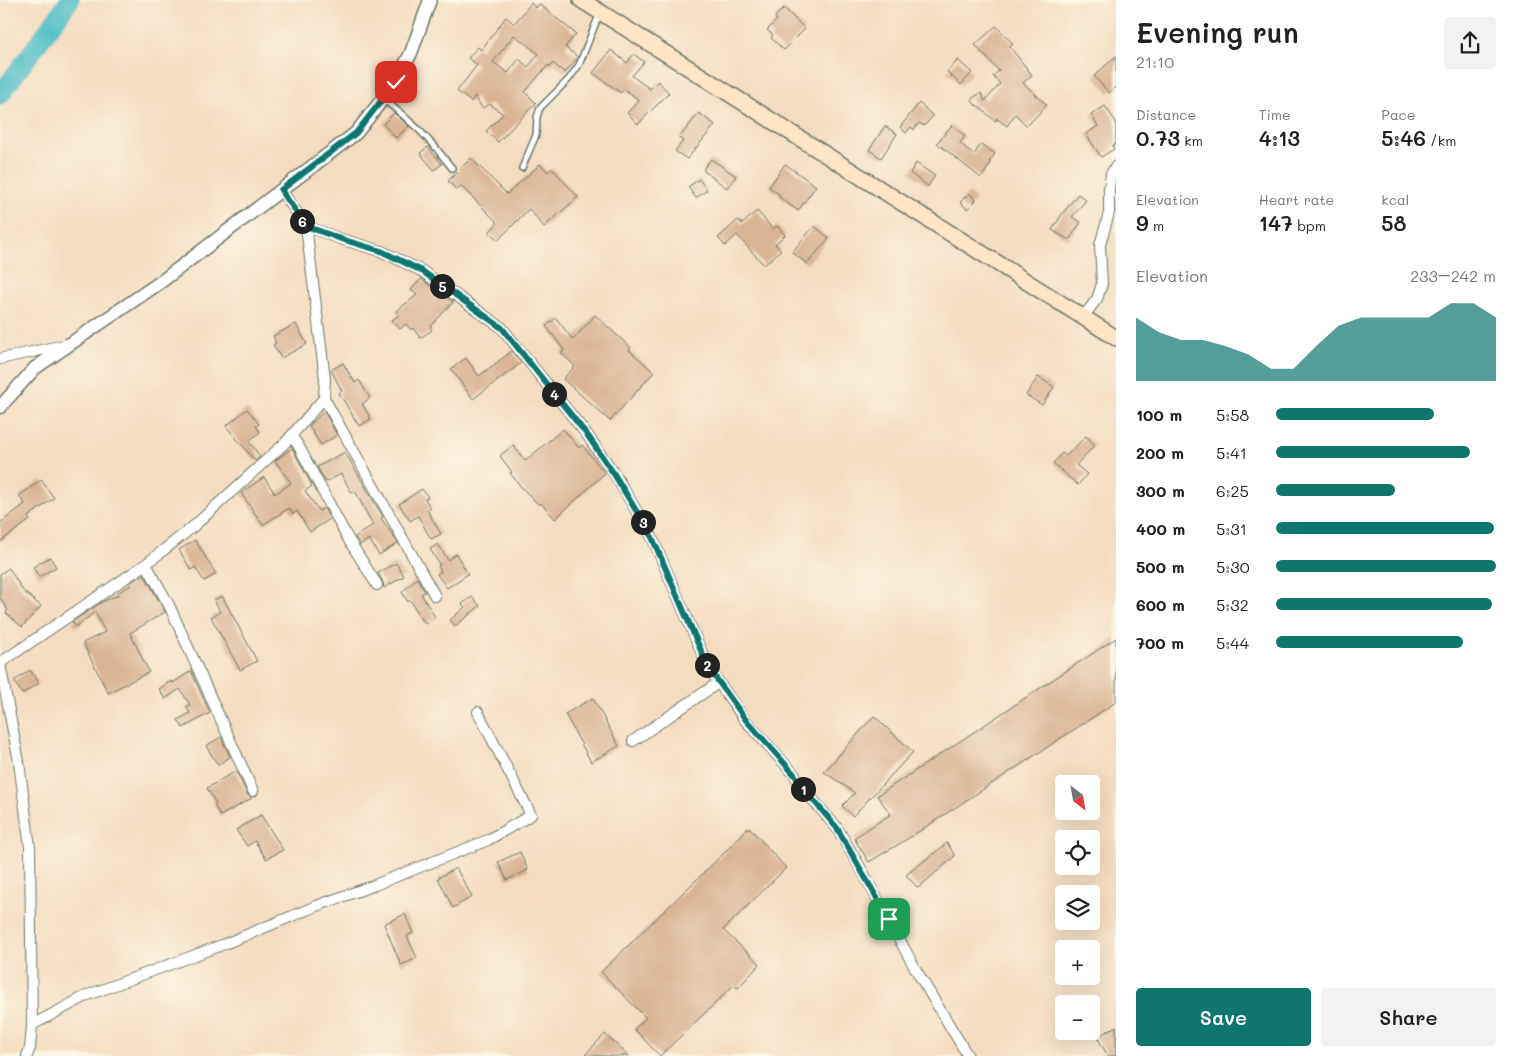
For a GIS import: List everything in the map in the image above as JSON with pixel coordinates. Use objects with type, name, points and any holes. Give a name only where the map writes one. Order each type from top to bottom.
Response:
[{"type":"main road","points":[[581,0],[1116,338]]},
{"type":"street","points":[[0,407],[35,368],[162,281],[356,133],[396,82],[411,53],[430,0]]},
{"type":"street","points":[[1083,317],[1097,299],[1102,284],[1100,245],[1109,213],[1111,174],[1116,166]]},
{"type":"street","points":[[281,190],[306,226],[325,379],[324,398],[435,596]]},
{"type":"street","points":[[306,226],[381,251],[422,271],[502,328],[588,436],[614,474],[652,537],[708,667],[746,720],[794,774],[803,788],[837,828],[916,970],[968,1056]]},
{"type":"street","points":[[0,359],[70,344]]},
{"type":"street","points":[[27,1056],[30,1048],[32,1025],[30,848],[19,762],[0,664],[146,564],[194,526],[291,436],[324,398]]},
{"type":"street","points":[[291,436],[298,445],[347,537],[377,585]]},
{"type":"street","points":[[146,564],[169,605],[253,791]]},
{"type":"street","points":[[633,741],[718,683]]},
{"type":"street","points":[[32,1025],[88,995],[222,945],[488,840],[531,815],[478,712]]},
{"type":"lane","points":[[522,168],[536,135],[537,117],[540,108],[569,79],[579,65],[601,12]]},
{"type":"lane","points":[[383,98],[438,148],[452,168]]},
{"type":"building","points":[[531,3],[536,8],[539,4],[576,34],[565,47],[578,57],[565,73],[553,63],[550,67],[548,65],[525,92],[536,103],[498,142],[486,131],[503,114],[490,104],[482,108],[475,96],[471,102],[457,91],[477,65],[468,58],[478,47],[481,50],[506,17],[514,24]],"holes":[[[514,35],[539,54],[528,67],[519,59],[508,73],[493,62]]]},
{"type":"building","points":[[784,8],[805,29],[784,50],[771,38],[773,35],[767,30],[777,20],[775,17]]},
{"type":"building","points":[[996,26],[1013,44],[1010,47],[1032,75],[1023,83],[1047,105],[1027,126],[1015,114],[1007,126],[996,118],[997,120],[995,121],[976,106],[971,99],[981,93],[985,101],[1000,84],[993,76],[999,71],[975,45]]},
{"type":"building","points":[[611,50],[627,63],[634,54],[644,62],[632,76],[650,89],[658,81],[669,93],[638,124],[627,113],[639,100],[624,89],[621,93],[593,73]]},
{"type":"building","points":[[1116,56],[1116,87],[1109,93],[1094,76]]},
{"type":"building","points":[[958,60],[972,73],[961,85],[947,72]]},
{"type":"building","points":[[919,103],[933,116],[924,126],[919,123],[914,130],[911,127],[906,133],[900,127]]},
{"type":"building","points":[[1105,106],[1116,122],[1116,144],[1112,146],[1114,149],[1101,157],[1086,134],[1098,126],[1091,115]]},
{"type":"building","points":[[394,113],[409,126],[396,138],[383,124]]},
{"type":"building","points":[[699,113],[715,125],[687,159],[675,151],[683,141],[679,138]]},
{"type":"building","points":[[952,125],[965,136],[960,143],[974,155],[981,144],[995,154],[981,178],[937,143]]},
{"type":"building","points":[[885,126],[897,134],[881,158],[869,150]]},
{"type":"building","points":[[428,147],[442,164],[434,170],[420,153]]},
{"type":"building","points":[[471,158],[507,194],[540,164],[548,172],[552,168],[578,197],[544,227],[529,209],[498,240],[489,232],[498,223],[461,186],[457,190],[448,181]]},
{"type":"building","points":[[711,159],[736,176],[727,188],[704,171],[704,168]]},
{"type":"building","points":[[916,163],[935,176],[928,186],[910,173]]},
{"type":"building","points":[[785,164],[816,186],[798,211],[769,187]]},
{"type":"building","points":[[699,179],[707,190],[696,198],[688,187]]},
{"type":"building","points":[[969,193],[976,200],[967,209],[960,202]]},
{"type":"building","points":[[1078,194],[1086,200],[1072,217],[1081,222],[1069,240],[1052,230]]},
{"type":"building","points":[[757,211],[773,229],[777,226],[785,235],[775,244],[781,250],[764,265],[737,235],[725,246],[718,238],[738,220],[742,224]]},
{"type":"building","points":[[814,226],[829,238],[807,264],[792,252]]},
{"type":"building","points":[[421,279],[453,302],[430,327],[432,330],[420,338],[413,328],[411,330],[406,324],[400,329],[392,320],[399,315],[396,311],[417,295],[411,290]]},
{"type":"building","points":[[595,315],[631,348],[629,350],[654,372],[610,421],[563,379],[575,366],[561,353],[564,350],[546,326],[556,318],[573,340]]},
{"type":"building","points":[[296,324],[307,344],[281,358],[273,345],[276,343],[273,336]]},
{"type":"building","points":[[512,351],[521,363],[473,399],[451,369],[466,358],[479,376]]},
{"type":"building","points":[[343,363],[355,383],[359,380],[370,398],[362,404],[371,419],[359,426],[339,393],[342,391],[331,370]]},
{"type":"building","points":[[1038,377],[1054,387],[1042,405],[1026,395]]},
{"type":"building","points":[[247,409],[259,424],[256,426],[260,432],[249,441],[260,457],[255,461],[226,426]]},
{"type":"building","points":[[324,411],[337,435],[321,445],[309,426]]},
{"type":"building","points":[[563,429],[579,448],[582,445],[605,473],[555,519],[541,503],[539,505],[522,488],[500,456],[513,445],[525,461]]},
{"type":"building","points":[[1086,436],[1095,445],[1076,465],[1087,474],[1078,485],[1053,463],[1062,453],[1066,456]]},
{"type":"building","points":[[292,448],[312,486],[305,491],[319,511],[324,508],[330,519],[310,532],[297,511],[293,514],[289,508],[263,525],[241,493],[264,477],[275,494],[291,483],[275,461]]},
{"type":"building","points":[[345,452],[383,517],[381,518],[398,543],[379,555],[369,539],[360,545],[355,537],[373,525],[355,491],[352,493],[341,474],[326,482],[317,467]]},
{"type":"building","points":[[41,480],[54,498],[28,517],[30,520],[0,542],[0,523],[25,504],[19,496]]},
{"type":"building","points":[[422,489],[428,497],[425,499],[431,508],[427,510],[441,534],[431,539],[418,516],[410,521],[399,504]]},
{"type":"building","points":[[195,540],[216,574],[204,581],[195,567],[191,570],[179,550]]},
{"type":"building","points":[[438,544],[448,560],[456,554],[468,574],[447,588],[437,574],[441,572],[438,566],[440,565],[430,549]]},
{"type":"building","points":[[50,557],[56,567],[39,577],[33,567]]},
{"type":"building","points":[[396,563],[404,576],[384,588],[378,573]]},
{"type":"building","points":[[9,568],[23,591],[41,606],[22,627],[6,613],[8,610],[0,598],[0,574]]},
{"type":"building","points":[[144,574],[165,612],[130,633],[149,672],[108,693],[83,643],[105,632],[95,612],[76,627],[72,622],[102,602],[118,595],[117,593],[131,585],[130,583]]},
{"type":"building","points":[[417,578],[425,592],[421,594],[435,617],[425,624],[410,600],[408,602],[402,592]]},
{"type":"building","points":[[222,596],[257,661],[240,670],[211,617],[220,612],[214,600]]},
{"type":"building","points":[[472,597],[480,606],[455,626],[450,620],[465,607],[462,604]]},
{"type":"building","points":[[1116,638],[1116,702],[909,838],[869,862],[854,838],[891,814],[877,796]]},
{"type":"building","points":[[30,670],[39,683],[22,694],[14,681]]},
{"type":"building","points":[[191,671],[210,713],[183,728],[178,720],[190,713],[186,707],[190,705],[180,689],[165,699],[159,689],[171,681],[173,683]]},
{"type":"building","points":[[593,698],[619,746],[591,762],[565,714]]},
{"type":"building","points":[[874,716],[913,752],[853,816],[842,806],[855,793],[824,772]]},
{"type":"building","points":[[221,737],[230,757],[218,765],[206,746]]},
{"type":"building","points":[[236,771],[247,794],[252,798],[220,816],[207,788]]},
{"type":"building","points":[[261,815],[283,850],[266,859],[255,841],[247,846],[236,830]]},
{"type":"building","points":[[749,827],[786,868],[723,930],[760,964],[738,988],[734,985],[660,1056],[634,1029],[646,1018],[601,972]]},
{"type":"building","points":[[947,843],[955,856],[918,888],[906,875]]},
{"type":"building","points":[[520,852],[528,870],[507,880],[498,862]]},
{"type":"building","points":[[456,868],[472,897],[453,908],[438,878]]},
{"type":"building","points":[[405,914],[413,933],[407,936],[417,958],[401,965],[384,924]]},
{"type":"building","points":[[1116,1026],[1116,1056],[1108,1056],[1099,1040],[1100,1035]]},
{"type":"building","points":[[605,1034],[629,1056],[584,1056]]},
{"type":"waterway","points":[[0,95],[70,0]]},
{"type":"route","points":[[396,82],[356,133],[281,190],[306,226],[381,251],[422,271],[502,328],[588,436],[614,474],[652,537],[708,667],[718,683],[746,720],[794,774],[803,788],[837,828],[889,919]]}]
